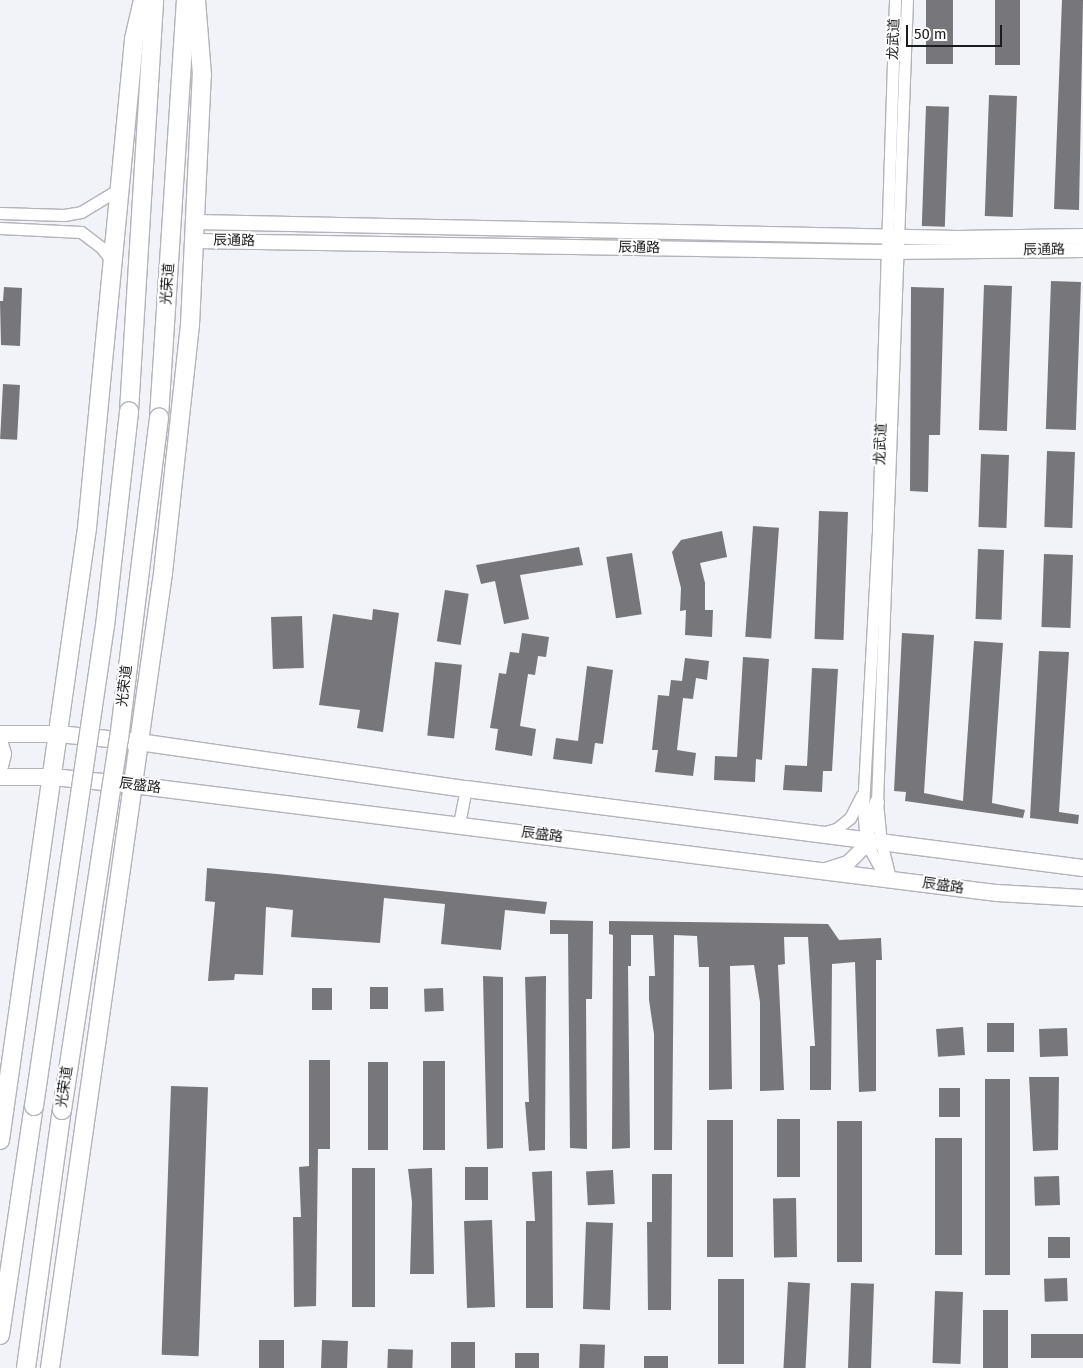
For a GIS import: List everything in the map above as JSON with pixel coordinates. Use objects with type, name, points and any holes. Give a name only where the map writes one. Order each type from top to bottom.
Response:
[{"type":"main road","points":[[0,1140],[87,528],[114,264],[134,39],[143,0]]},
{"type":"main road","name":"光荣道","points":[[0,1335],[105,626],[129,411],[154,0]]},
{"type":"main road","name":"光荣道","points":[[26,1368],[62,1110],[119,739],[159,417],[186,0]]},
{"type":"main road","points":[[50,1368],[163,574],[190,325],[202,75],[196,0]]},
{"type":"main road","points":[[0,734],[58,734],[139,742],[466,789],[1083,868]]},
{"type":"main road","points":[[0,744],[3,754],[0,766]]},
{"type":"main road","name":"辰盛路","points":[[0,778],[52,777],[133,785],[459,824],[997,893],[1083,898]]},
{"type":"street","name":"龙武道","points":[[891,879],[883,872],[873,842],[864,788],[894,237],[895,0]]},
{"type":"street","points":[[894,237],[907,0]]},
{"type":"street","points":[[0,213],[64,215],[81,212],[121,188]]},
{"type":"street","name":"辰通路","points":[[196,222],[894,237],[1083,236]]},
{"type":"street","points":[[0,228],[81,232],[101,247],[114,264]]},
{"type":"street","name":"辰通路","points":[[195,241],[893,252],[1083,250]]},
{"type":"street","points":[[822,871],[848,863],[873,842],[877,802],[893,252]]},
{"type":"street","points":[[814,835],[836,828],[850,818],[864,788]]},
{"type":"street","points":[[459,824],[466,789]]},
{"type":"building","points":[[926,0],[953,0],[953,64],[926,64]]},
{"type":"building","points":[[995,0],[1020,0],[1020,65],[995,65]]},
{"type":"building","points":[[1062,0],[1083,0],[1079,210],[1054,209]]},
{"type":"building","points":[[989,95],[1017,96],[1013,217],[985,216]]},
{"type":"building","points":[[926,106],[949,107],[945,227],[922,226]]},
{"type":"building","points":[[1051,281],[1081,282],[1076,430],[1046,429]]},
{"type":"building","points":[[984,285],[1012,286],[1007,431],[979,430]]},
{"type":"building","points":[[4,287],[22,288],[20,346],[1,345],[0,301],[3,301]]},
{"type":"building","points":[[911,287],[944,288],[940,435],[929,435],[928,492],[910,491]]},
{"type":"building","points":[[3,384],[20,385],[17,440],[0,439]]},
{"type":"building","points":[[1047,451],[1075,452],[1072,528],[1044,527]]},
{"type":"building","points":[[981,454],[1009,455],[1006,528],[978,527]]},
{"type":"building","points":[[819,511],[848,512],[844,640],[815,639]]},
{"type":"building","points":[[753,526],[779,528],[771,639],[745,637]]},
{"type":"building","points":[[722,531],[727,557],[700,563],[705,583],[705,610],[713,610],[712,637],[685,635],[686,610],[680,611],[681,588],[672,552],[681,540]]},
{"type":"building","points":[[579,547],[583,565],[520,575],[529,619],[504,624],[495,581],[481,584],[476,565]]},
{"type":"building","points":[[978,549],[1004,550],[1002,620],[976,619]]},
{"type":"building","points":[[632,553],[642,614],[616,618],[606,557]]},
{"type":"building","points":[[1044,554],[1073,555],[1070,628],[1041,627]]},
{"type":"building","points":[[445,590],[469,594],[461,645],[437,641]]},
{"type":"building","points":[[373,609],[399,613],[383,732],[357,728],[360,710],[319,705],[333,614],[372,620]]},
{"type":"building","points":[[302,616],[304,668],[273,669],[271,617]]},
{"type":"building","points":[[522,633],[549,637],[546,657],[538,656],[535,675],[528,674],[520,726],[536,729],[532,756],[495,750],[498,729],[490,728],[499,673],[506,674],[510,652],[519,653]]},
{"type":"building","points":[[902,633],[934,635],[924,793],[963,801],[974,641],[1003,643],[992,803],[1025,810],[1023,818],[905,801],[906,792],[894,791]]},
{"type":"building","points":[[1039,651],[1069,652],[1059,812],[1079,815],[1078,824],[1030,818]]},
{"type":"building","points":[[743,657],[769,659],[762,760],[756,759],[755,782],[714,780],[715,756],[737,757]]},
{"type":"building","points":[[685,658],[709,661],[707,680],[696,678],[693,699],[683,698],[677,750],[696,753],[693,776],[655,772],[658,750],[652,750],[658,695],[669,696],[671,680],[682,681]]},
{"type":"building","points":[[435,662],[462,665],[454,738],[427,736]]},
{"type":"building","points":[[587,666],[613,670],[603,744],[595,743],[592,764],[553,759],[556,738],[578,741]]},
{"type":"building","points":[[812,668],[838,669],[832,771],[823,771],[822,792],[783,790],[785,765],[807,766]]},
{"type":"building","points":[[207,868],[547,902],[545,914],[505,910],[501,950],[441,944],[445,904],[384,898],[380,943],[291,937],[293,910],[266,907],[263,975],[235,974],[234,980],[208,981],[215,902],[205,901]]},
{"type":"building","points":[[550,920],[593,921],[592,999],[586,999],[587,1149],[570,1148],[568,934],[550,934]]},
{"type":"building","points":[[609,921],[828,924],[839,940],[881,938],[882,960],[876,960],[876,1091],[859,1092],[855,962],[832,964],[831,1090],[810,1090],[810,1046],[815,1046],[808,937],[784,937],[785,964],[778,965],[784,1090],[760,1091],[760,1002],[754,965],[730,966],[732,1089],[709,1090],[709,967],[699,967],[697,936],[674,935],[672,1150],[654,1150],[654,1034],[649,1000],[649,976],[655,976],[653,935],[631,935],[631,966],[628,966],[630,1148],[612,1149],[613,935],[609,934]]},
{"type":"building","points":[[483,976],[503,977],[503,1148],[487,1149]]},
{"type":"building","points":[[546,976],[545,1150],[529,1151],[525,1102],[529,1102],[525,977]]},
{"type":"building","points":[[370,987],[388,987],[388,1009],[370,1009]]},
{"type":"building","points":[[312,988],[332,988],[332,1010],[312,1010]]},
{"type":"building","points":[[443,988],[444,1011],[425,1012],[424,989]]},
{"type":"building","points":[[987,1023],[1014,1023],[1014,1052],[987,1052]]},
{"type":"building","points":[[963,1027],[965,1055],[938,1057],[936,1029]]},
{"type":"building","points":[[1067,1028],[1068,1056],[1040,1057],[1039,1029]]},
{"type":"building","points":[[309,1060],[330,1060],[330,1149],[318,1149],[316,1306],[294,1307],[293,1217],[301,1217],[299,1167],[309,1166]]},
{"type":"building","points":[[423,1061],[445,1061],[445,1150],[423,1150]]},
{"type":"building","points":[[368,1062],[388,1062],[388,1150],[368,1150]]},
{"type":"building","points":[[1029,1077],[1059,1077],[1058,1150],[1033,1151]]},
{"type":"building","points":[[985,1079],[1010,1079],[1010,1275],[985,1275]]},
{"type":"building","points":[[171,1086],[208,1087],[199,1356],[162,1355]]},
{"type":"building","points":[[939,1088],[960,1088],[960,1117],[939,1117]]},
{"type":"building","points":[[777,1119],[800,1119],[800,1177],[777,1177]]},
{"type":"building","points":[[707,1120],[733,1120],[733,1257],[707,1257]]},
{"type":"building","points":[[837,1121],[862,1121],[862,1262],[837,1262]]},
{"type":"building","points":[[935,1138],[962,1138],[962,1255],[935,1255]]},
{"type":"building","points":[[465,1167],[488,1167],[488,1200],[465,1200]]},
{"type":"building","points":[[352,1168],[375,1168],[375,1307],[352,1307]]},
{"type":"building","points":[[432,1168],[434,1274],[410,1274],[412,1202],[408,1169]]},
{"type":"building","points":[[613,1170],[615,1204],[588,1205],[586,1171]]},
{"type":"building","points":[[552,1171],[553,1308],[526,1308],[526,1221],[535,1221],[532,1172]]},
{"type":"building","points":[[652,1174],[672,1174],[671,1310],[648,1310],[647,1222],[652,1222]]},
{"type":"building","points":[[1059,1176],[1060,1205],[1035,1206],[1034,1177]]},
{"type":"building","points":[[773,1198],[796,1198],[797,1257],[774,1257]]},
{"type":"building","points":[[492,1220],[495,1307],[467,1308],[464,1221]]},
{"type":"building","points":[[586,1222],[613,1223],[610,1310],[583,1309]]},
{"type":"building","points":[[1048,1237],[1070,1237],[1070,1258],[1048,1258]]},
{"type":"building","points":[[1067,1278],[1068,1301],[1045,1302],[1044,1279]]},
{"type":"building","points":[[718,1279],[744,1279],[744,1364],[718,1364]]},
{"type":"building","points":[[788,1282],[810,1283],[806,1368],[783,1368]]},
{"type":"building","points":[[851,1283],[874,1284],[871,1368],[848,1368]]},
{"type":"building","points":[[935,1291],[963,1292],[960,1364],[932,1363]]},
{"type":"building","points":[[983,1310],[1008,1310],[1008,1368],[983,1368]]},
{"type":"building","points":[[1031,1334],[1083,1334],[1083,1358],[1031,1358]]},
{"type":"building","points":[[259,1340],[284,1340],[284,1368],[259,1368]]},
{"type":"building","points":[[322,1340],[348,1341],[347,1368],[321,1368]]},
{"type":"building","points":[[451,1342],[475,1342],[475,1368],[451,1368]]},
{"type":"building","points":[[580,1344],[605,1345],[604,1368],[579,1368]]},
{"type":"building","points":[[388,1349],[413,1350],[412,1368],[387,1368]]},
{"type":"building","points":[[515,1353],[539,1353],[539,1368],[515,1368]]},
{"type":"building","points":[[644,1356],[668,1356],[668,1368],[644,1368]]}]
